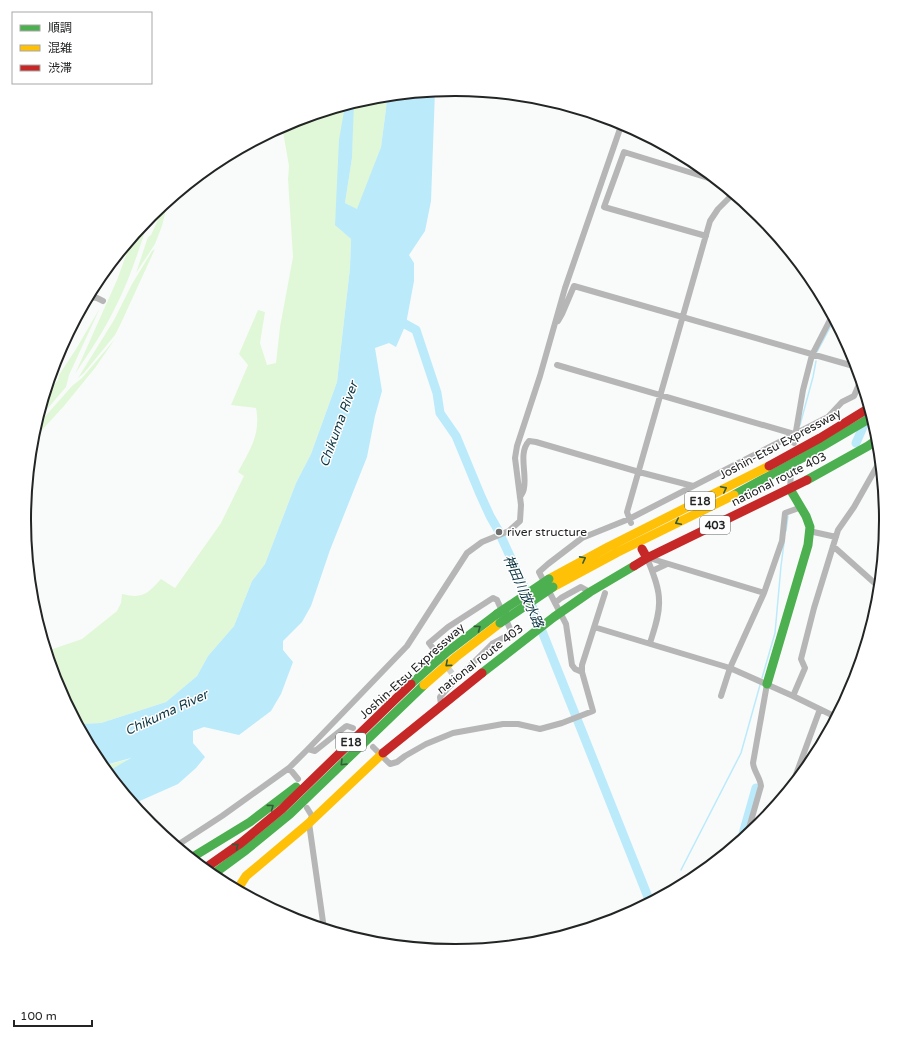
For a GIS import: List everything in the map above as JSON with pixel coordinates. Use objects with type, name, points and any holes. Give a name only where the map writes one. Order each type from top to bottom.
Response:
[{"type":"main road","name":"Joshin-Etsu Expressway","points":[[209,865],[241,843],[282,809],[400,695],[447,652],[601,550],[766,468],[865,410]]},
{"type":"main road","name":"Joshin-Etsu Expressway","points":[[551,583],[606,558],[770,476],[849,432],[867,420]]},
{"type":"main road","name":"national route 403","points":[[240,885],[246,876],[309,823],[381,754],[522,641],[645,553],[790,489],[872,443]]},
{"type":"main road","points":[[767,684],[808,545],[810,527],[806,516],[790,489]]},
{"type":"main road","name":"Joshin-Etsu Expressway","points":[[217,871],[290,814],[430,679],[499,618]]},
{"type":"main road","points":[[196,855],[250,822],[293,790],[400,695]]},
{"type":"street","points":[[180,843],[222,816],[289,768],[407,646],[467,553],[482,542],[509,530],[520,522],[520,497],[515,458],[517,446],[540,376],[575,256],[620,129]]},
{"type":"street","points":[[703,176],[624,152],[604,208],[706,236]]},
{"type":"street","points":[[630,520],[627,512],[706,236],[712,218],[730,197]]},
{"type":"street","points":[[554,325],[562,314],[574,286],[849,365]]},
{"type":"street","points":[[94,297],[102,302]]},
{"type":"street","points":[[794,443],[794,434],[803,390],[812,355],[829,321]]},
{"type":"street","points":[[557,365],[661,394],[794,434]]},
{"type":"street","points":[[582,672],[575,669],[572,665],[566,624],[557,615],[555,604],[539,572],[582,538],[630,520],[828,417],[842,402],[854,396],[857,388]]},
{"type":"street","points":[[520,497],[524,488],[525,445],[529,441],[693,486]]},
{"type":"street","points":[[793,696],[805,668],[801,659],[814,608],[838,530],[854,507],[875,469]]},
{"type":"street","points":[[790,489],[791,473]]},
{"type":"street","points":[[722,696],[730,668],[764,593],[782,541],[785,513],[800,508]]},
{"type":"street","points":[[809,531],[836,537]]},
{"type":"street","points":[[833,546],[874,582]]},
{"type":"street","points":[[645,553],[667,564],[764,593]]},
{"type":"street","points":[[645,553],[660,600],[650,644]]},
{"type":"street","points":[[652,571],[667,564]]},
{"type":"street","points":[[555,604],[561,598],[581,587],[590,592]]},
{"type":"street","points":[[373,747],[390,764],[397,762],[426,744],[453,733],[503,724],[518,724],[540,729],[562,724],[593,711],[582,672],[582,665],[605,593]]},
{"type":"street","points":[[432,647],[429,643],[448,627],[493,598],[497,600],[512,633],[492,644],[456,677],[440,697],[441,705]]},
{"type":"street","points":[[594,627],[730,668],[831,715]]},
{"type":"street","points":[[750,825],[761,786],[754,770],[753,763],[767,684]]},
{"type":"street","points":[[798,769],[820,709]]},
{"type":"street","points":[[308,749],[315,751],[344,727],[348,726],[352,728]]},
{"type":"street","points":[[289,768],[298,779]]},
{"type":"street","points":[[307,808],[312,816],[309,823],[323,922]]},
{"type":"green space","points":[[387,102],[381,147],[358,210],[345,203],[352,158],[353,108]]},
{"type":"green space","points":[[345,110],[335,224],[351,239],[350,268],[337,382],[311,454],[296,483],[265,564],[252,581],[234,626],[208,656],[197,676],[166,702],[101,723],[84,724],[63,682],[52,649],[82,639],[117,611],[121,603],[122,594],[135,596],[144,594],[161,579],[175,588],[221,523],[244,476],[238,472],[247,456],[256,434],[256,408],[231,405],[248,365],[239,354],[258,310],[265,312],[260,343],[267,365],[276,363],[280,327],[293,257],[288,179],[289,166],[283,133]]},
{"type":"green space","points":[[166,210],[162,226],[155,244],[136,273],[148,237],[151,235],[160,215]]},
{"type":"green space","points":[[145,230],[125,286],[111,317],[75,374],[117,280],[128,251]]},
{"type":"green space","points":[[155,249],[115,335],[84,373],[78,378],[114,320],[132,284],[152,251]]},
{"type":"green space","points":[[100,308],[69,375],[66,387],[45,412],[54,385]]},
{"type":"green space","points":[[115,339],[95,368],[40,432],[43,419],[72,386],[82,378]]},
{"type":"green space","points":[[133,758],[112,769],[109,765]]},
{"type":"water","name":"Chikuma River","points":[[435,97],[431,201],[425,231],[409,255],[414,263],[414,281],[406,324],[396,347],[389,343],[375,348],[382,391],[375,416],[367,457],[330,550],[311,606],[302,622],[283,641],[283,650],[293,662],[281,694],[271,711],[239,735],[204,727],[193,731],[193,743],[205,757],[196,768],[178,784],[138,802],[112,769],[131,758],[108,764],[84,724],[101,723],[166,702],[197,676],[208,656],[234,626],[252,581],[265,564],[296,483],[311,454],[337,382],[350,268],[351,239],[335,225],[339,140],[344,110],[354,108],[352,158],[345,203],[357,209],[381,147],[387,102]]},
{"type":"waterway","name":"神田川放水路","points":[[396,319],[416,330],[437,393],[440,413],[456,436],[480,494],[526,591],[648,897]]},
{"type":"waterway","points":[[817,352],[831,325]]},
{"type":"waterway","points":[[800,425],[816,361]]},
{"type":"waterway","points":[[856,443],[866,420]]},
{"type":"waterway","points":[[786,531],[788,516]]},
{"type":"waterway","points":[[762,678],[775,633],[784,543]]},
{"type":"waterway","points":[[681,870],[741,753],[760,685]]},
{"type":"waterway","points":[[744,830],[756,788]]},
{"type":"tunnel","points":[[432,647],[454,676]]},
{"type":"traffic: fast","points":[[734,495],[802,458],[867,420]]},
{"type":"traffic: fast","points":[[807,480],[872,443]]},
{"type":"traffic: fast","points":[[767,684],[808,545],[810,527],[806,516],[790,489]]},
{"type":"traffic: fast","points":[[482,673],[554,617],[590,592],[634,566]]},
{"type":"traffic: fast","points":[[497,614],[549,579]]},
{"type":"traffic: fast","points":[[500,623],[553,587]]},
{"type":"traffic: fast","points":[[411,684],[447,652],[497,614]]},
{"type":"traffic: fast","points":[[217,871],[290,814],[424,685]]},
{"type":"traffic: fast","points":[[196,855],[250,822],[296,787]]},
{"type":"traffic: slow","points":[[549,579],[608,547],[769,466]]},
{"type":"traffic: slow","points":[[553,587],[618,552],[734,495]]},
{"type":"traffic: slow","points":[[424,685],[456,657],[500,623]]},
{"type":"traffic: slow","points":[[240,885],[246,876],[309,823],[383,753]]},
{"type":"traffic: jam","points":[[769,466],[820,438],[865,410]]},
{"type":"traffic: jam","points":[[634,566],[647,558],[807,480]]},
{"type":"traffic: jam","points":[[642,549],[647,558]]},
{"type":"traffic: jam","points":[[383,753],[482,673]]},
{"type":"traffic: jam","points":[[209,865],[241,843],[282,809],[411,684]]},
{"type":"place","name":"river structure","points":[[499,532]]}]
